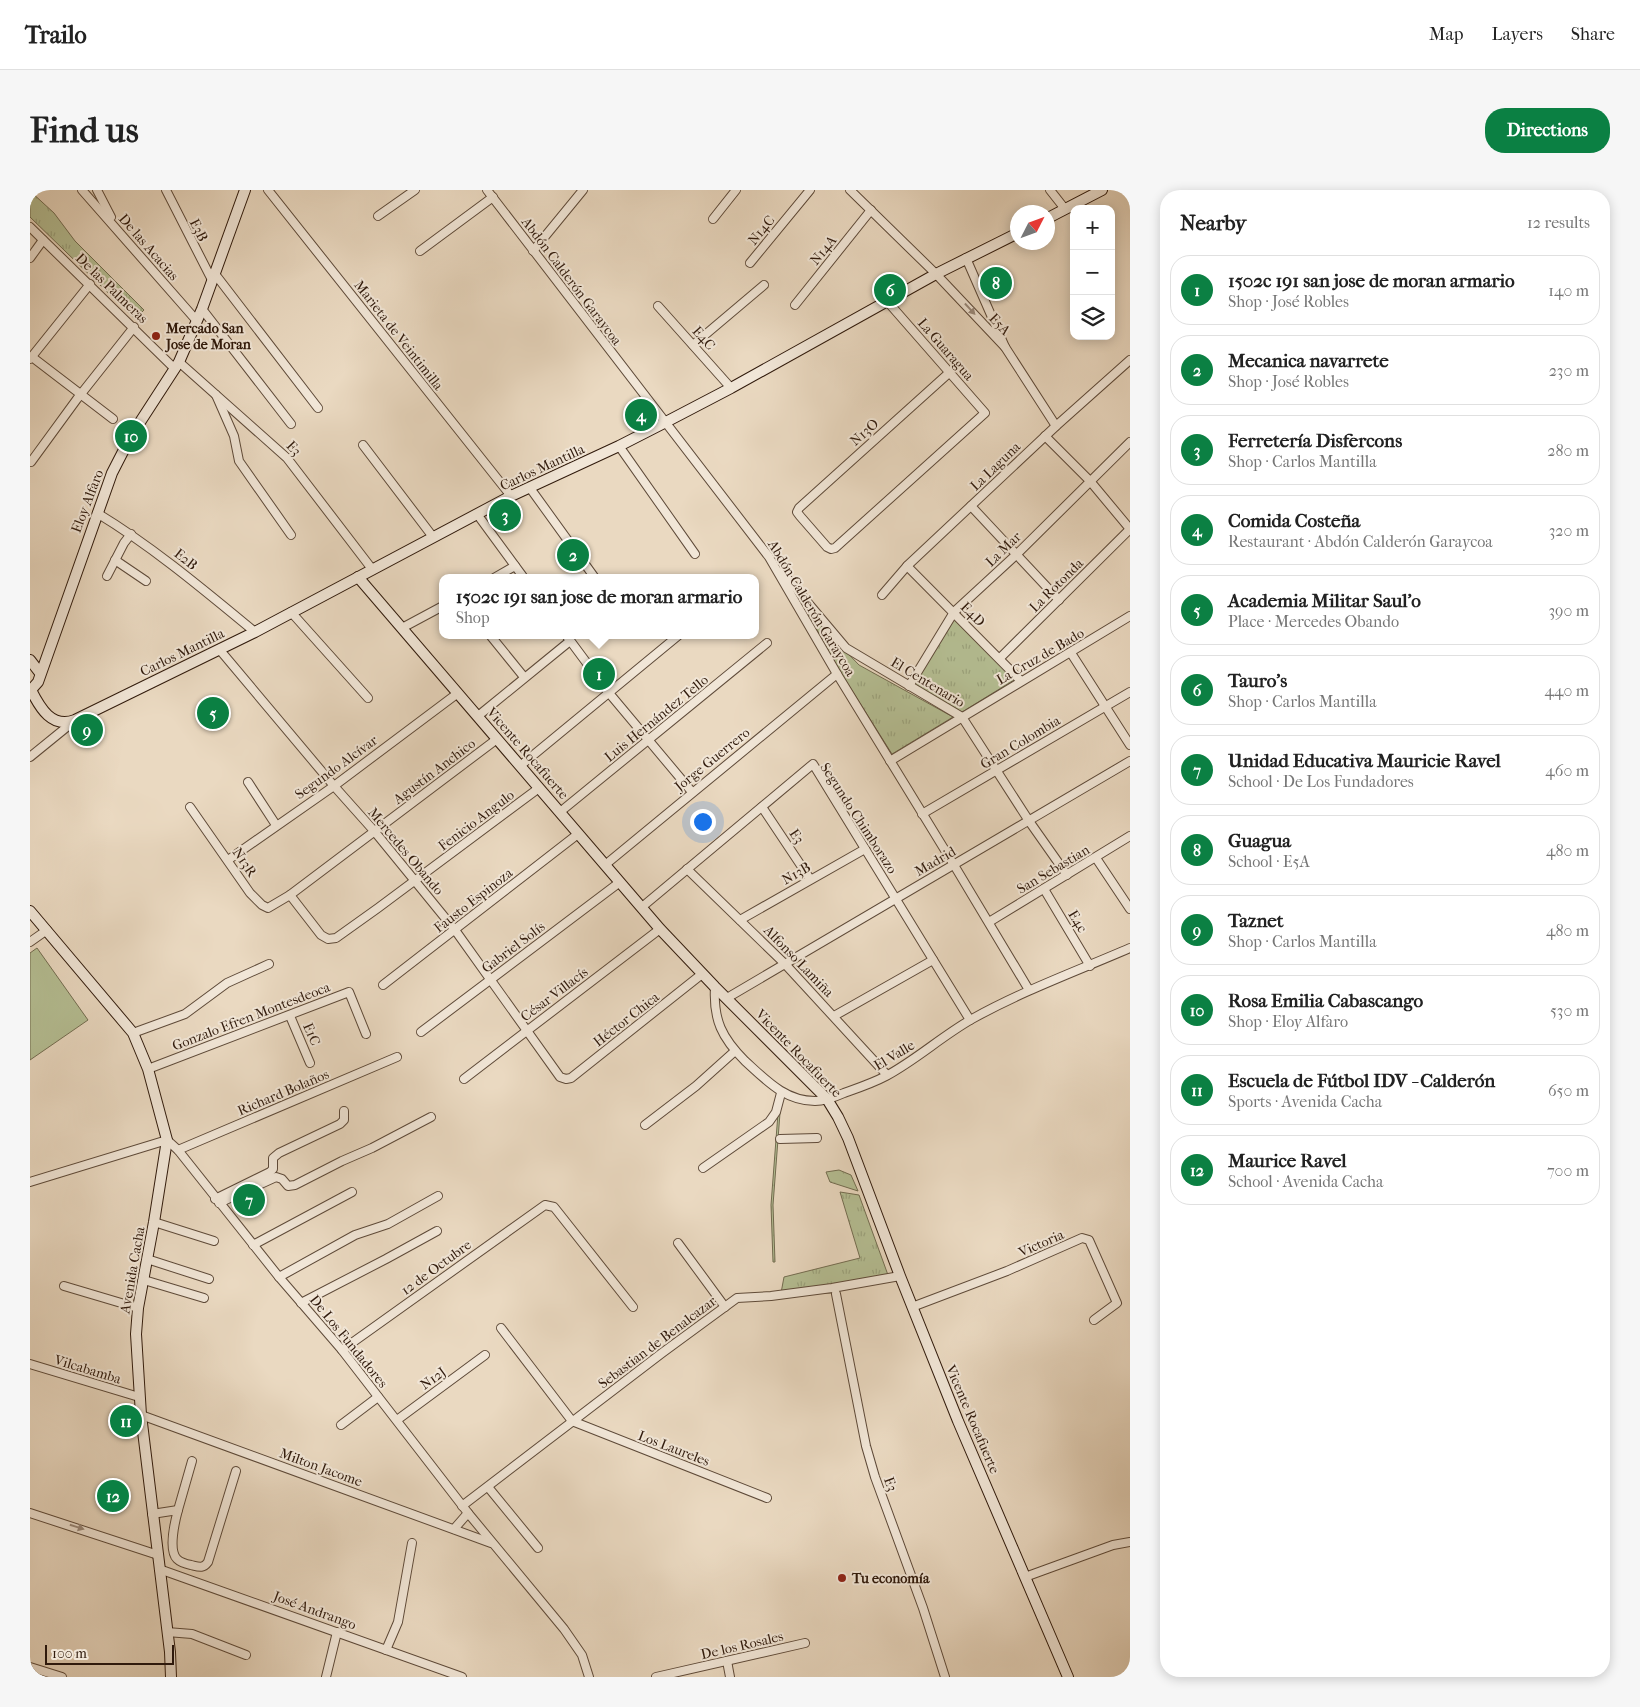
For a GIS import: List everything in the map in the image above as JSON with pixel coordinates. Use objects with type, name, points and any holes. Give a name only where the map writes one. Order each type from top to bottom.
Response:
[{"type":"street","name":"De las Acacias","points":[[82,190],[197,321]]},
{"type":"street","points":[[96,190],[116,227]]},
{"type":"street","name":"E3B","points":[[166,190],[213,277],[318,408]]},
{"type":"street","name":"Marieta de Veintimilla","points":[[268,190],[511,496]]},
{"type":"street","points":[[378,216],[415,190]]},
{"type":"street","name":"Abdón Calderón Garaycoa","points":[[487,190],[664,423],[769,557],[836,674],[1029,990]]},
{"type":"street","points":[[534,251],[583,190]]},
{"type":"street","points":[[713,219],[736,190]]},
{"type":"street","name":"N14C","points":[[750,263],[810,190]]},
{"type":"street","name":"E5A","points":[[850,190],[936,274],[1005,347]]},
{"type":"street","points":[[1050,190],[1065,209]]},
{"type":"street","points":[[1055,214],[1102,190]]},
{"type":"street","name":"Eloy Alfaro","points":[[30,691],[37,684],[112,473],[131,436],[177,365],[202,309],[242,192]]},
{"type":"street","points":[[420,251],[492,197]]},
{"type":"street","name":"N14A","points":[[795,305],[871,210]]},
{"type":"street","name":"De las Palmeras","points":[[30,227],[134,327],[177,365]]},
{"type":"street","name":"Carlos Mantilla","points":[[75,720],[255,632],[372,568],[511,496],[664,423],[936,274],[1010,237]]},
{"type":"street","points":[[30,258],[44,240]]},
{"type":"street","name":"E5A","points":[[966,258],[1005,347],[1056,426]]},
{"type":"street","points":[[90,284],[31,358],[113,419]]},
{"type":"street","points":[[693,345],[764,284]]},
{"type":"street","name":"La Guaragua","points":[[831,549],[835,548],[985,413],[887,301]]},
{"type":"street","name":"E4C","points":[[658,306],[731,388]]},
{"type":"street","points":[[202,309],[291,424]]},
{"type":"street","points":[[31,462],[80,395],[134,327]]},
{"type":"street","name":"La Laguna","points":[[882,595],[907,566],[1045,436],[1130,360]]},
{"type":"street","name":"E3","points":[[177,365],[215,393],[287,458],[372,568]]},
{"type":"street","name":"N13O","points":[[831,549],[827,547],[797,512],[799,508],[950,372]]},
{"type":"street","points":[[215,393],[234,436],[239,461],[291,536]]},
{"type":"street","points":[[1045,436],[1090,481],[1130,529]]},
{"type":"street","name":"La Mar","points":[[909,686],[954,612],[1017,554],[1130,442]]},
{"type":"street","points":[[363,445],[433,537]]},
{"type":"street","points":[[619,446],[695,554]]},
{"type":"street","points":[[530,488],[592,574]]},
{"type":"street","points":[[971,506],[1059,600]]},
{"type":"street","name":"E2B","points":[[97,513],[131,534],[180,570],[255,632]]},
{"type":"street","points":[[477,514],[521,574]]},
{"type":"street","name":"La Rotonda","points":[[1000,658],[1130,529]]},
{"type":"street","points":[[107,576],[131,534]]},
{"type":"street","name":"El Centenario","points":[[769,557],[846,648],[962,717],[998,770],[1029,821],[1067,875]]},
{"type":"street","points":[[115,560],[146,581]]},
{"type":"street","points":[[501,574],[516,566]]},
{"type":"street","name":"E4D","points":[[907,566],[1021,681]]},
{"type":"street","name":"Vicente Rocafuerte","points":[[358,577],[660,929],[702,974],[827,1099],[848,1138],[912,1307],[958,1420],[1068,1677]]},
{"type":"street","points":[[402,628],[439,608]]},
{"type":"street","points":[[291,612],[368,698]]},
{"type":"street","name":"La Cruz de Bado","points":[[890,761],[1130,616]]},
{"type":"street","points":[[493,639],[524,677]]},
{"type":"street","points":[[478,716],[567,639]]},
{"type":"street","points":[[569,639],[609,693],[692,792]]},
{"type":"street","points":[[520,766],[674,639]]},
{"type":"street","name":"Luis Hernández Tello","points":[[560,812],[767,643]]},
{"type":"street","name":"Mercedes Obando","points":[[219,649],[375,832],[455,930],[526,1031],[563,1079]]},
{"type":"street","points":[[1071,653],[1130,745]]},
{"type":"street","points":[[30,660],[40,673]]},
{"type":"street","name":"Jorge Guerrero","points":[[605,865],[836,674]]},
{"type":"street","points":[[30,691],[51,719],[65,723],[75,720]]},
{"type":"street","name":"Gran Colombia","points":[[922,814],[1130,692]]},
{"type":"street","name":"Segundo Alcívar","points":[[228,860],[334,786],[458,693]]},
{"type":"street","points":[[30,757],[75,720]]},
{"type":"street","name":"Agustín Anchico","points":[[290,895],[497,739]]},
{"type":"street","name":"Madrid","points":[[727,998],[1130,761]]},
{"type":"street","name":"Segundo Chimborazo","points":[[642,908],[813,764],[970,1020]]},
{"type":"street","points":[[248,782],[276,825]]},
{"type":"street","name":"Fenicio Angulo","points":[[290,895],[321,935],[331,940],[344,933],[539,788]]},
{"type":"street","name":"N13R","points":[[190,806],[250,892],[264,906],[271,907],[290,895]]},
{"type":"street","name":"E3","points":[[762,807],[810,879]]},
{"type":"street","name":"Fausto Espinoza","points":[[383,985],[578,834]]},
{"type":"street","name":"San Sebastian","points":[[989,922],[1130,836]]},
{"type":"street","name":"N13B","points":[[740,920],[865,849]]},
{"type":"street","points":[[1096,858],[1130,909]]},
{"type":"street","name":"Alfonso Lamiña","points":[[688,869],[786,964],[887,1076]]},
{"type":"street","name":"Gabriel Solís","points":[[421,1032],[620,882]]},
{"type":"street","name":"E4c","points":[[1044,889],[1090,966]]},
{"type":"street","name":"Avenida Cacha","points":[[30,911],[133,1033],[148,1069],[167,1140],[138,1308],[136,1334],[139,1397],[171,1677]]},
{"type":"street","name":"César Villacís","points":[[464,1079],[660,929]]},
{"type":"street","points":[[30,942],[47,930]]},
{"type":"street","name":"El Valle","points":[[715,987],[714,1002],[717,1021],[735,1051],[768,1083],[782,1093],[812,1101],[827,1099],[887,1076],[970,1020],[1029,990],[1130,948]]},
{"type":"street","points":[[834,1016],[933,960]]},
{"type":"street","points":[[133,1033],[185,1014],[227,983],[268,964]]},
{"type":"street","name":"Héctor Chica","points":[[563,1079],[571,1078],[702,974]]},
{"type":"street","name":"Gonzalo Efren Montesdeoca","points":[[148,1069],[290,1016],[348,992],[366,1034]]},
{"type":"street","name":"E1C","points":[[290,1016],[310,1063]]},
{"type":"street","points":[[645,1126],[696,1086],[735,1051]]},
{"type":"street","name":"Richard Bolaños","points":[[178,1150],[397,1057]]},
{"type":"street","points":[[703,1168],[769,1122],[776,1112],[782,1093]]},
{"type":"street","points":[[217,1201],[270,1172],[273,1169],[273,1158],[279,1153],[340,1124],[344,1120],[344,1111]]},
{"type":"street","points":[[217,1201],[276,1177],[279,1177],[288,1186],[295,1185],[431,1118]]},
{"type":"street","points":[[780,1138],[817,1138]]},
{"type":"street","points":[[30,1182],[167,1140]]},
{"type":"street","name":"De Los Fundadores","points":[[167,1140],[178,1150],[278,1276],[342,1350],[462,1506],[572,1638],[582,1655],[589,1677]]},
{"type":"street","points":[[253,1244],[352,1192]]},
{"type":"street","points":[[278,1276],[355,1235],[388,1224],[438,1196]]},
{"type":"street","name":"12 de Octubre","points":[[342,1350],[544,1205],[554,1207],[633,1307]]},
{"type":"street","points":[[154,1222],[214,1241]]},
{"type":"street","points":[[301,1303],[437,1231]]},
{"type":"street","name":"Victoria","points":[[912,1307],[1007,1271],[1082,1238],[1089,1240],[1116,1299],[1115,1306],[1094,1320]]},
{"type":"street","points":[[678,1243],[725,1307]]},
{"type":"street","points":[[147,1259],[209,1279]]},
{"type":"street","name":"Sebastian de Benalcazar","points":[[462,1506],[737,1298],[771,1296],[832,1288],[900,1276]]},
{"type":"street","points":[[144,1280],[204,1298]]},
{"type":"street","points":[[64,1286],[138,1308]]},
{"type":"street","name":"E3","points":[[836,1294],[866,1446],[875,1477],[946,1677]]},
{"type":"street","points":[[501,1328],[572,1421]]},
{"type":"street","name":"N12J","points":[[397,1420],[485,1355]]},
{"type":"street","name":"Vilcabamba","points":[[30,1364],[139,1397]]},
{"type":"street","points":[[342,1425],[378,1396]]},
{"type":"street","name":"Milton Jacome","points":[[141,1415],[492,1543]]},
{"type":"street","name":"Los Laureles","points":[[572,1421],[767,1498]]},
{"type":"street","points":[[192,1461],[173,1531],[173,1552],[182,1563],[201,1568],[205,1567],[208,1562],[236,1471]]},
{"type":"street","points":[[488,1487],[538,1548]]},
{"type":"street","points":[[152,1514],[178,1510]]},
{"type":"street","points":[[30,1513],[158,1555]]},
{"type":"street","points":[[454,1529],[468,1513]]},
{"type":"street","points":[[1025,1577],[1114,1545],[1130,1542]]},
{"type":"street","points":[[386,1650],[398,1622],[412,1543]]},
{"type":"street","name":"José Andrango","points":[[160,1568],[462,1677]]},
{"type":"street","points":[[167,1632],[192,1634],[246,1654]]},
{"type":"street","points":[[326,1677],[337,1632]]},
{"type":"street","name":"De los Rosales","points":[[656,1677],[805,1643]]},
{"type":"street","points":[[727,1661],[730,1677]]},
{"type":"street","points":[[30,1666],[62,1677]]},
{"type":"green space","points":[[30,191],[54,213],[75,241],[144,310],[135,319],[30,217]]},
{"type":"green space","points":[[806,610],[859,665],[953,717],[892,754],[839,670]]},
{"type":"green space","points":[[954,618],[998,661],[1014,680],[962,712],[914,684]]},
{"type":"green space","points":[[37,948],[88,1020],[30,1060],[30,953]]},
{"type":"green space","points":[[778,1113],[780,1113],[773,1205],[775,1262],[773,1262],[771,1205]]},
{"type":"green space","points":[[839,1170],[851,1175],[858,1191],[830,1182],[826,1172]]},
{"type":"green space","points":[[840,1192],[859,1195],[888,1275],[833,1293],[781,1293],[784,1277],[860,1258]]},
{"type":"place","name":"Guagua","points":[[996,283]]},
{"type":"place","name":"Tauro's","points":[[890,290]]},
{"type":"place","name":"Mercado San Jose de Moran","points":[[156,336]]},
{"type":"place","name":"Comida Costeña","points":[[641,415]]},
{"type":"place","name":"Rosa Emilia Cabascango","points":[[131,436]]},
{"type":"place","name":"Ferretería Disfercons","points":[[505,515]]},
{"type":"place","name":"Mecanica navarrete","points":[[573,555]]},
{"type":"place","name":"1502c 191 san jose de moran armario","points":[[599,674]]},
{"type":"place","name":"Academia Militar Saul'o","points":[[213,713]]},
{"type":"place","name":"Taznet","points":[[87,730]]},
{"type":"place","name":"Unidad Educativa Mauricie Ravel","points":[[249,1200]]},
{"type":"place","name":"Escuela de Fútbol IDV - Calderón","points":[[126,1421]]},
{"type":"place","name":"Maurice Ravel","points":[[113,1496]]},
{"type":"place","name":"Tu economía","points":[[842,1578]]}]
